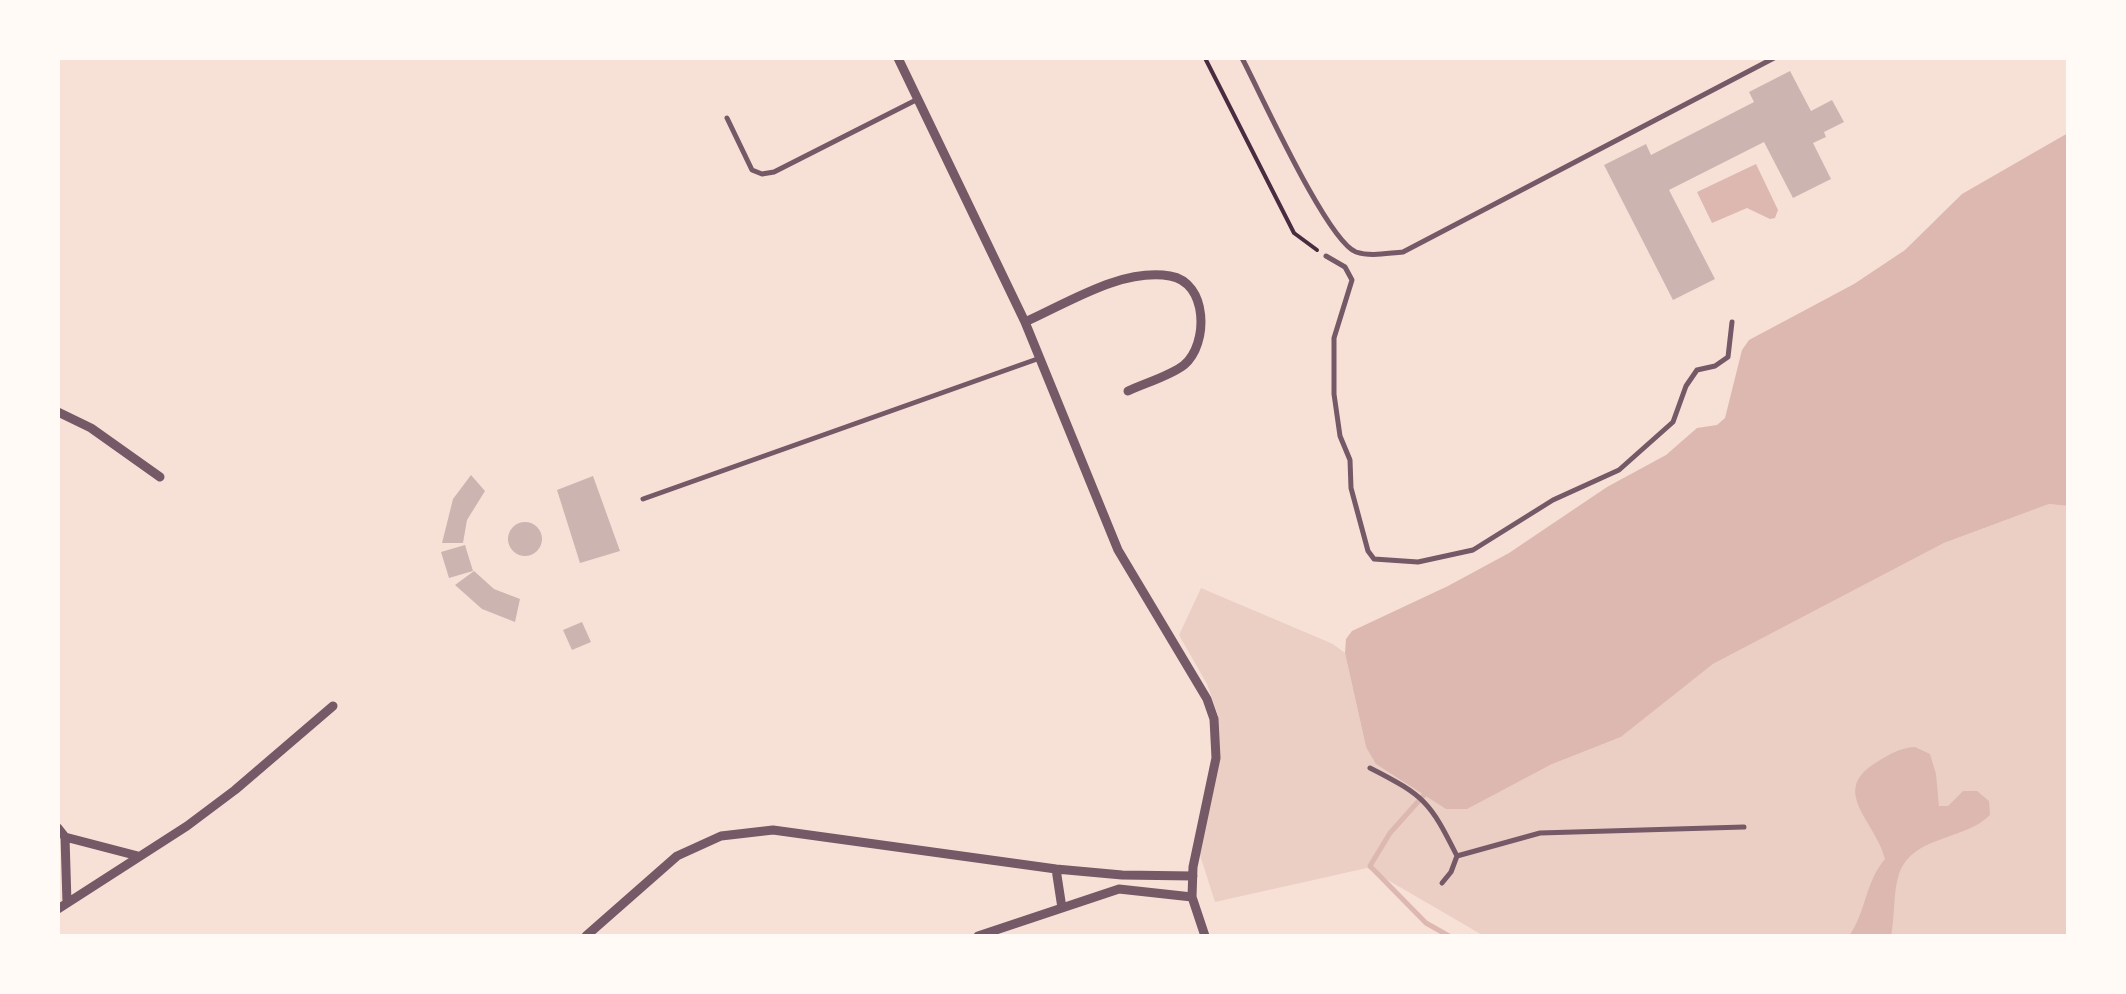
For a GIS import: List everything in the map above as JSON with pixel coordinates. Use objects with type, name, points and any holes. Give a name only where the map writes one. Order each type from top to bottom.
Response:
[{"type":"street","points":[[898,58],[1024,322],[1118,550],[1208,699],[1214,720],[1216,758],[1192,876],[1192,898],[1206,936]]},
{"type":"street","points":[[1024,322],[1132,277],[1173,276],[1192,287],[1200,309],[1200,344],[1184,365],[1128,391]]},
{"type":"street","points":[[58,412],[91,428],[160,477]]},
{"type":"street","points":[[58,909],[236,790],[333,706]]},
{"type":"street","points":[[586,936],[677,856],[721,836],[773,830],[1056,869],[1192,876]]},
{"type":"street","points":[[68,903],[61,832],[138,856]]},
{"type":"street","points":[[1056,869],[1062,908]]},
{"type":"street","points":[[1119,889],[1122,875]]},
{"type":"street","points":[[978,936],[1119,889],[1192,898]]},
{"type":"lane","points":[[1242,58],[1328,224],[1352,251],[1374,254],[1403,252],[1774,58]]},
{"type":"lane","points":[[727,118],[752,170],[762,174],[774,172],[918,99]]},
{"type":"lane","points":[[1326,256],[1345,267],[1352,280],[1334,338],[1334,394],[1340,436],[1350,460],[1351,488],[1368,551],[1374,559],[1384,561],[1418,562],[1473,550],[1553,500],[1618,470],[1673,422],[1686,386],[1697,370],[1716,366],[1728,356],[1732,322]]},
{"type":"lane","points":[[643,500],[1040,358]]},
{"type":"lane","points":[[1370,768],[1434,809],[1457,856],[1452,872],[1442,883]]},
{"type":"lane","points":[[1457,856],[1540,832],[1744,827]]},
{"type":"path","points":[[1205,58],[1294,232],[1326,256]]},
{"type":"shaded area","points":[[2068,133],[2068,506],[2049,504],[1944,543],[1713,664],[1621,737],[1550,765],[1467,809],[1446,809],[1376,764],[1366,747],[1345,653],[1346,639],[1352,631],[1509,553],[1607,487],[1666,455],[1697,428],[1717,425],[1725,418],[1742,350],[1749,340],[1854,284],[1905,250],[1962,194]]},
{"type":"shaded area","points":[[1756,164],[1778,210],[1775,218],[1747,208],[1712,223],[1697,192]]},
{"type":"shaded area","points":[[2049,504],[2068,506],[2068,936],[1484,936],[1367,868],[1215,902],[1200,855],[1218,753],[1218,715],[1207,684],[1179,635],[1201,588],[1333,644],[1345,653],[1366,747],[1550,765],[1621,737],[1713,664],[1944,543]]},
{"type":"shaded area","points":[[1915,747],[1930,754],[1939,806],[1948,806],[1963,791],[1977,791],[1989,801],[1990,815],[1967,830],[1927,845],[1906,861],[1897,881],[1891,936],[1849,936],[1885,859],[1859,807],[1856,784],[1877,762],[1899,750]]},
{"type":"building","points":[[1790,71],[1811,111],[1832,100],[1844,122],[1813,143],[1831,179],[1793,198],[1764,142],[1669,190],[1715,279],[1673,300],[1604,165],[1646,144],[1651,155],[1754,102],[1749,92]]},
{"type":"building","points":[[471,475],[485,491],[467,520],[463,543],[442,543],[453,499]]},
{"type":"building","points":[[593,476],[620,551],[580,563],[557,490]]},
{"type":"building","points":[[525,522],[537,527],[542,539],[537,551],[525,556],[513,551],[508,539],[513,527]]},
{"type":"building","points":[[465,545],[473,571],[449,578],[441,552]]},
{"type":"building","points":[[474,571],[494,589],[520,599],[515,622],[482,609],[455,585]]},
{"type":"building","points":[[582,622],[591,642],[572,650],[563,630]]},
{"type":"waterway","points":[[1424,795],[1390,833],[1370,866],[1426,923],[1449,936]]}]
